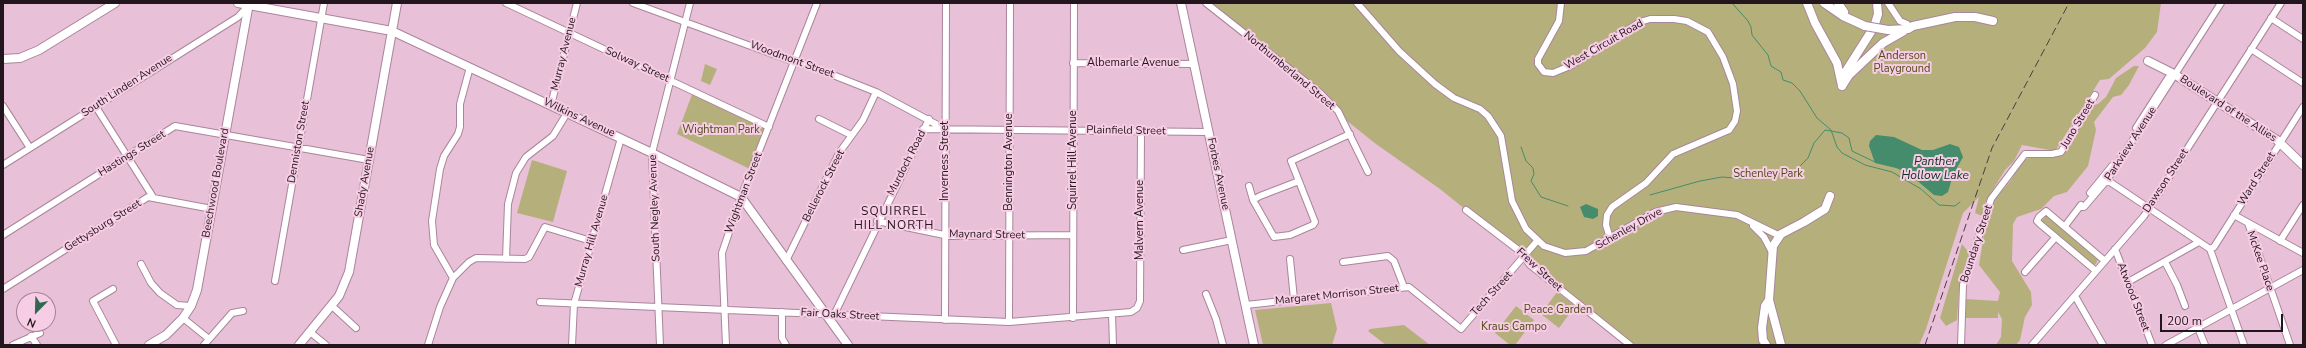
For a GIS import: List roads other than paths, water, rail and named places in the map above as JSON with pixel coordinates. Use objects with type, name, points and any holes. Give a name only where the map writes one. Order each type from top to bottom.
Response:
[{"type":"main road","points":[[3,59],[20,58],[33,54],[115,3]]},
{"type":"main road","name":"Wilkins Avenue","points":[[238,3],[392,31],[652,152],[741,197],[786,261],[830,315],[848,345]]},
{"type":"main road","name":"Shady Avenue","points":[[299,345],[332,306],[346,285],[397,3]]},
{"type":"main road","name":"Forbes Avenue","points":[[1181,3],[1254,345]]},
{"type":"main road","points":[[1807,3],[1814,23],[1837,63],[1842,79],[1854,66],[1880,22],[1882,12],[1881,3]]},
{"type":"main road","points":[[1824,3],[1843,16],[1866,24],[1888,28],[1909,26],[1955,17],[1975,17],[1993,21]]},
{"type":"main road","points":[[1831,3],[1866,24]]},
{"type":"main road","points":[[1838,3],[1844,12]]},
{"type":"main road","points":[[1850,70],[1874,27],[1878,14],[1877,3]]},
{"type":"main road","name":"Beechwood Boulevard","points":[[149,345],[166,335],[183,318],[191,306],[197,290],[249,4]]},
{"type":"main road","points":[[1850,70],[1890,38],[1909,26]]},
{"type":"main road","name":"Boulevard of the Allies","points":[[2148,61],[2174,74],[2280,143],[2303,165]]},
{"type":"main road","points":[[1837,63],[1850,70]]},
{"type":"main road","points":[[1781,345],[1769,300],[1773,246],[1778,236],[1819,214],[1828,204],[1830,196]]},
{"type":"main road","points":[[1766,345],[1762,328],[1765,306],[1769,300]]},
{"type":"street","name":"Denniston Street","points":[[275,281],[324,3]]},
{"type":"street","name":"Solway Street","points":[[506,3],[769,127]]},
{"type":"street","name":"Murray Avenue","points":[[551,105],[577,3]]},
{"type":"street","name":"Woodmont Street","points":[[633,3],[789,60],[795,60],[876,92],[946,129]]},
{"type":"street","name":"South Negley Avenue","points":[[660,345],[652,152],[690,3]]},
{"type":"street","name":"Wightman Street","points":[[726,345],[722,253],[741,197],[817,3]]},
{"type":"street","name":"Inverness Street","points":[[944,320],[946,3]]},
{"type":"street","name":"Bennington Avenue","points":[[1009,322],[1010,3]]},
{"type":"street","name":"Squirrel Hill Avenue","points":[[1073,318],[1074,3]]},
{"type":"street","name":"Northumberland Street","points":[[1206,3],[1326,99],[1338,111],[1368,172]]},
{"type":"street","name":"Schenley Drive","points":[[1357,3],[1399,50],[1435,84],[1454,98],[1480,109],[1488,116],[1501,136],[1512,201],[1526,229],[1537,241],[1550,250],[1573,254],[1592,249],[1655,212],[1670,208],[1682,207],[1721,212],[1748,220],[1778,236]]},
{"type":"street","name":"West Circuit Road","points":[[1561,3],[1559,21],[1538,59],[1538,64],[1544,72],[1548,73],[1558,71],[1594,52],[1640,22],[1663,18],[1687,21],[1703,28],[1715,40],[1733,84],[1737,111],[1735,121],[1729,130],[1673,154],[1646,183],[1612,207],[1607,215],[1606,225],[1610,238]]},
{"type":"street","points":[[1888,3],[1900,21],[1909,26]]},
{"type":"street","name":"Parkview Avenue","points":[[2081,207],[2084,207],[2107,180],[2221,3]]},
{"type":"street","name":"Dawson Street","points":[[2032,345],[2149,209],[2281,3]]},
{"type":"street","name":"South Linden Avenue","points":[[3,165],[238,16],[249,4]]},
{"type":"street","points":[[2271,18],[2303,39]]},
{"type":"street","points":[[2251,49],[2303,83]]},
{"type":"street","name":"Albemarle Avenue","points":[[1073,63],[1193,64]]},
{"type":"street","points":[[453,278],[434,245],[432,215],[440,169],[444,156],[458,134],[460,127],[460,104],[470,67]]},
{"type":"street","name":"Parkview Avenue","points":[[2065,226],[2114,163],[2168,78],[2174,74]]},
{"type":"street","name":"Bellerock Street","points":[[786,261],[839,153],[863,120],[876,92]]},
{"type":"street","name":"Juno Street","points":[[2025,154],[2052,154],[2061,152],[2095,95]]},
{"type":"street","points":[[3,106],[30,148]]},
{"type":"street","points":[[96,107],[153,198]]},
{"type":"street","name":"Ward Street","points":[[2210,249],[2214,247],[2303,108]]},
{"type":"street","points":[[506,258],[508,204],[516,173],[526,157],[553,136],[567,113]]},
{"type":"street","points":[[819,119],[851,135]]},
{"type":"street","name":"Murdoch Road","points":[[830,315],[929,119]]},
{"type":"street","name":"Hastings Street","points":[[3,235],[175,126],[369,160]]},
{"type":"street","name":"Plainfield Street","points":[[923,129],[1208,132]]},
{"type":"street","name":"Malvern Avenue","points":[[1137,308],[1140,301],[1140,131]]},
{"type":"street","points":[[1249,186],[1253,200],[1274,237],[1290,235],[1313,225],[1315,222],[1291,164],[1292,159],[1350,134]]},
{"type":"street","name":"Murray Hill Avenue","points":[[572,345],[574,304],[621,138]]},
{"type":"street","name":"Boundary Street","points":[[1961,345],[1963,285],[1985,213],[1998,188],[2025,154]]},
{"type":"street","points":[[2107,180],[2210,249],[2244,345]]},
{"type":"street","points":[[1253,200],[1299,181]]},
{"type":"street","name":"Gettysburg Street","points":[[3,289],[148,197],[212,209]]},
{"type":"street","points":[[2280,241],[2303,205]]},
{"type":"street","name":"Frew Street","points":[[1466,210],[1521,252],[1530,265],[1558,289],[1630,345]]},
{"type":"street","points":[[2096,272],[2040,224],[2037,220],[2039,217],[2046,211],[2105,261]]},
{"type":"street","points":[[2234,216],[2303,253]]},
{"type":"street","points":[[1748,220],[1764,237],[1773,255]]},
{"type":"street","name":"Maynard Street","points":[[878,221],[945,235],[1073,235]]},
{"type":"street","name":"McKee Place","points":[[2248,223],[2290,345]]},
{"type":"street","points":[[428,345],[440,307],[453,278],[469,262],[476,258],[525,259],[529,257],[545,227],[592,241]]},
{"type":"street","points":[[2025,272],[2055,238]]},
{"type":"street","points":[[1183,250],[1232,240]]},
{"type":"street","name":"Tech Street","points":[[1461,328],[1524,258],[1537,241]]},
{"type":"street","points":[[2128,282],[2198,242]]},
{"type":"street","name":"Atwood Street","points":[[2115,249],[2152,345]]},
{"type":"street","points":[[1343,262],[1391,257],[1404,287]]},
{"type":"street","points":[[1290,259],[1294,299]]},
{"type":"street","points":[[2165,262],[2177,285],[2185,306]]},
{"type":"street","points":[[141,264],[147,277],[160,293],[177,305],[191,306]]},
{"type":"street","points":[[2166,345],[2303,270]]},
{"type":"street","name":"Margaret Morrison Street","points":[[1246,305],[1409,287],[1461,328]]},
{"type":"street","points":[[113,289],[93,301],[116,345]]},
{"type":"street","points":[[1206,294],[1216,319],[1223,345]]},
{"type":"street","points":[[2075,296],[2103,345]]},
{"type":"street","name":"Fair Oaks Street","points":[[540,302],[1009,322],[1073,318],[1131,312],[1137,308]]},
{"type":"street","points":[[332,306],[356,328]]},
{"type":"street","points":[[204,345],[232,313],[243,311]]},
{"type":"street","points":[[782,312],[782,338],[786,345]]},
{"type":"street","points":[[1112,314],[1113,345]]},
{"type":"street","points":[[183,318],[209,339]]},
{"type":"street","points":[[2198,328],[2205,345]]},
{"type":"street","points":[[310,332],[326,345]]},
{"type":"street","points":[[13,345],[40,333]]},
{"type":"street","points":[[32,336],[37,345]]},
{"type":"water","name":"Panther Hollow Lake","points":[[1876,135],[1894,137],[1922,150],[1933,150],[1950,144],[1959,147],[1963,157],[1953,175],[1948,192],[1942,196],[1934,195],[1908,173],[1896,168],[1875,163],[1869,146],[1870,141]]},
{"type":"water","points":[[1586,204],[1598,209],[1598,216],[1593,219],[1584,217],[1580,207]]},
{"type":"waterway","points":[[1732,3],[1748,21],[1751,27],[1752,35],[1768,55],[1771,66],[1781,72],[1783,80],[1792,83],[1800,91],[1817,118],[1831,130],[1837,147],[1842,153],[1865,165],[1892,172],[1921,189],[1939,205],[1955,206],[1960,202]]},
{"type":"waterway","points":[[1650,195],[1700,181],[1722,177],[1748,179],[1777,173],[1781,174],[1797,169],[1808,158],[1814,143],[1825,130],[1842,133],[1849,138],[1852,151],[1875,162]]},
{"type":"waterway","points":[[1521,147],[1526,161],[1533,168],[1534,174],[1531,181],[1541,197],[1568,206]]},
{"type":"railway","points":[[1925,345],[1992,148],[2069,3]]},
{"type":"district","name":"SQUIRREL HILL NORTH","points":[[894,219]]},
{"type":"park label","name":"Anderson Playground","points":[[1902,62]]},
{"type":"park label","name":"Wightman Park","points":[[721,130]]},
{"type":"park label","name":"Schenley Park","points":[[1768,174]]},
{"type":"park label","name":"Peace Garden","points":[[1558,310]]},
{"type":"park label","name":"Kraus Campo","points":[[1514,327]]}]
